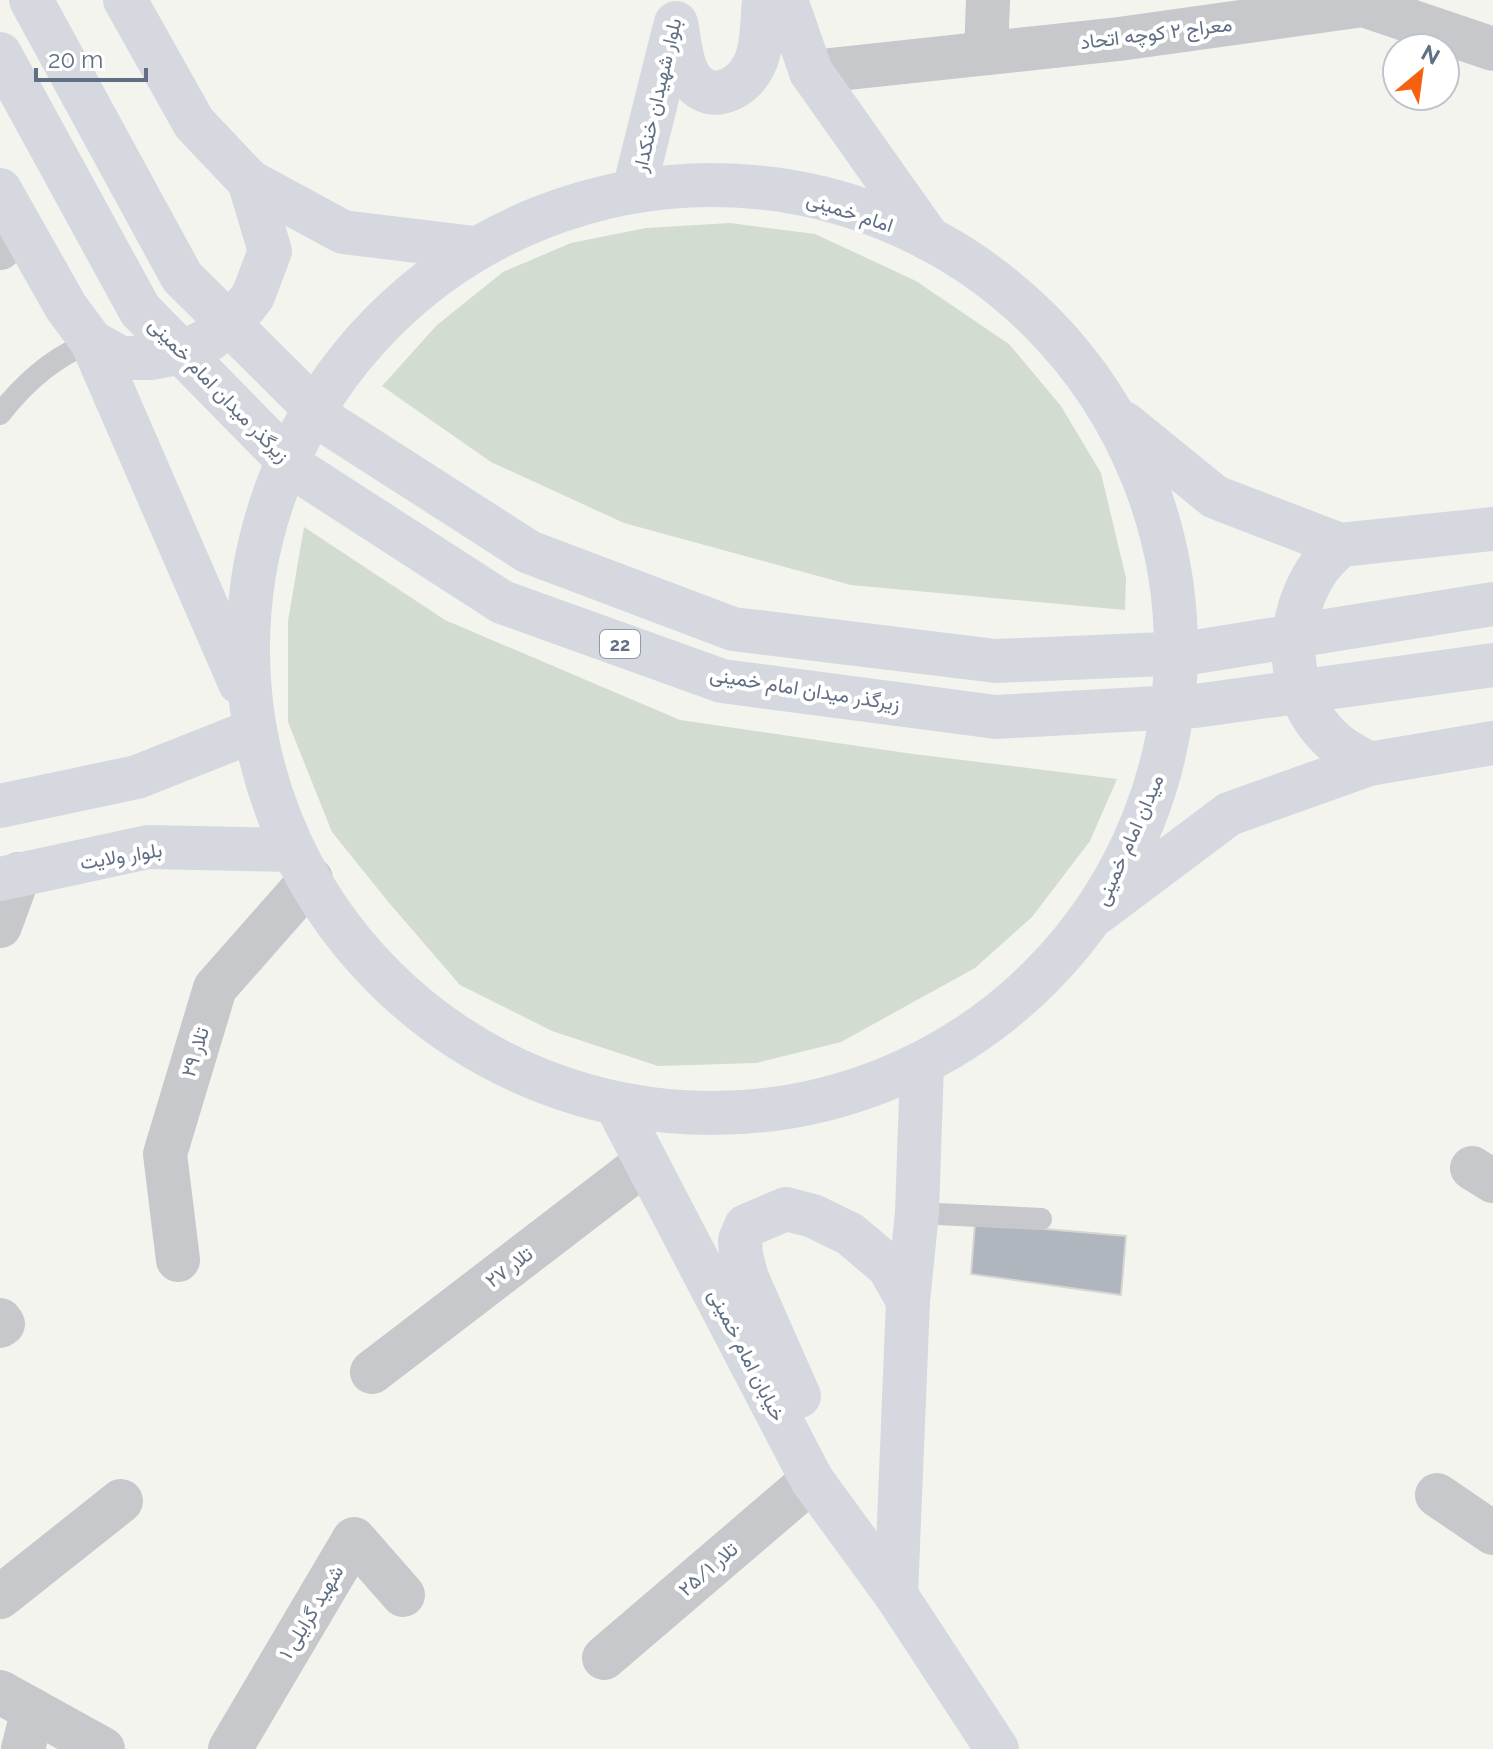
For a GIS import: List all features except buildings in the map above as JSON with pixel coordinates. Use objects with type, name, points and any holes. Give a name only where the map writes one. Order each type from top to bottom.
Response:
[{"type":"main road","points":[[31,0],[182,277],[331,425],[529,552],[733,629],[996,661],[1189,653],[1493,604]]},
{"type":"main road","points":[[125,0],[194,123],[249,181],[343,232],[474,248]]},
{"type":"main road","points":[[677,12],[686,69],[700,87],[713,93],[729,92],[745,80],[757,60],[764,0]]},
{"type":"main road","points":[[786,0],[811,72],[929,239]]},
{"type":"main road","name":"بلوار شهیدان خنکدار","points":[[634,190],[677,12]]},
{"type":"main road","name":"زیرگذر میدان امام خمینی","points":[[0,54],[140,310],[296,469],[502,602],[722,681],[996,717],[1195,706],[1493,665]]},
{"type":"main road","points":[[92,342],[121,358],[152,358],[183,352],[210,339],[234,320],[253,296],[270,251],[249,181]]},
{"type":"main road","name":"امام خمینی","points":[[266,510],[298,425],[347,354],[401,298],[474,248],[538,217],[634,190],[725,185],[821,198],[929,239],[1030,311],[1112,413],[1171,530],[1183,610],[1184,676],[1172,745]]},
{"type":"main road","points":[[0,806],[137,777],[252,719],[92,342],[6,220]]},
{"type":"main road","points":[[1112,413],[1215,497],[1340,545],[1493,529]]},
{"type":"main road","name":"میدان امام خمینی","points":[[266,510],[247,615],[252,719],[301,865],[352,944],[422,1013],[530,1077],[616,1104],[711,1114],[811,1103],[922,1065],[1019,1000],[1095,914],[1172,745]]},
{"type":"main road","points":[[1340,545],[1317,569],[1302,598],[1293,630],[1293,663],[1302,695],[1318,723],[1341,747],[1369,764]]},
{"type":"main road","points":[[1095,914],[1229,814],[1369,764],[1493,743]]},
{"type":"main road","name":"بلوار ولایت","points":[[9,877],[148,847],[301,865]]},
{"type":"main road","points":[[896,1595],[908,1301],[917,1213],[922,1065]]},
{"type":"main road","name":"خیابان امام خمینی","points":[[616,1104],[810,1476],[896,1595],[997,1749]]},
{"type":"main road","points":[[810,1476],[809,1432],[802,1403],[747,1278],[741,1255],[740,1240],[746,1226],[786,1209],[813,1216],[850,1234],[889,1267],[908,1301]]},
{"type":"street","points":[[986,53],[988,0]]},
{"type":"street","name":"معراج ۲ کوچه اتحاد","points":[[811,72],[986,53],[1169,16],[1363,2],[1493,49]]},
{"type":"street","name":"تلار ۲۹","points":[[178,1260],[165,1154],[215,988],[301,865]]},
{"type":"street","points":[[0,926],[9,877]]},
{"type":"street","name":"تلار ۲۷","points":[[372,1372],[646,1162]]},
{"type":"street","points":[[0,1320],[3,1324],[0,1326]]},
{"type":"street","name":"تلار ۲۵/۱","points":[[604,1658],[810,1476]]},
{"type":"street","points":[[1437,1495],[1493,1533]]},
{"type":"street","points":[[0,1597],[121,1501]]},
{"type":"street","name":"شهید گرایلی ۱","points":[[230,1749],[354,1539],[403,1595]]},
{"type":"street","points":[[18,1717],[103,1749]]},
{"type":"lane","points":[[0,414],[21,388],[50,364],[92,342]]},
{"type":"lane","points":[[917,1213],[1041,1219]]},
{"type":"shaded area","points":[[730,223],[815,234],[916,281],[1009,344],[1061,406],[1101,473],[1126,578],[1125,610],[851,585],[624,523],[491,462],[382,386],[437,325],[503,272],[571,243],[646,228]]},
{"type":"shaded area","points":[[304,527],[445,620],[680,720],[913,754],[1117,779],[1090,841],[1032,917],[975,968],[841,1042],[756,1063],[658,1066],[552,1031],[460,985],[332,832],[288,722],[288,621]]}]
